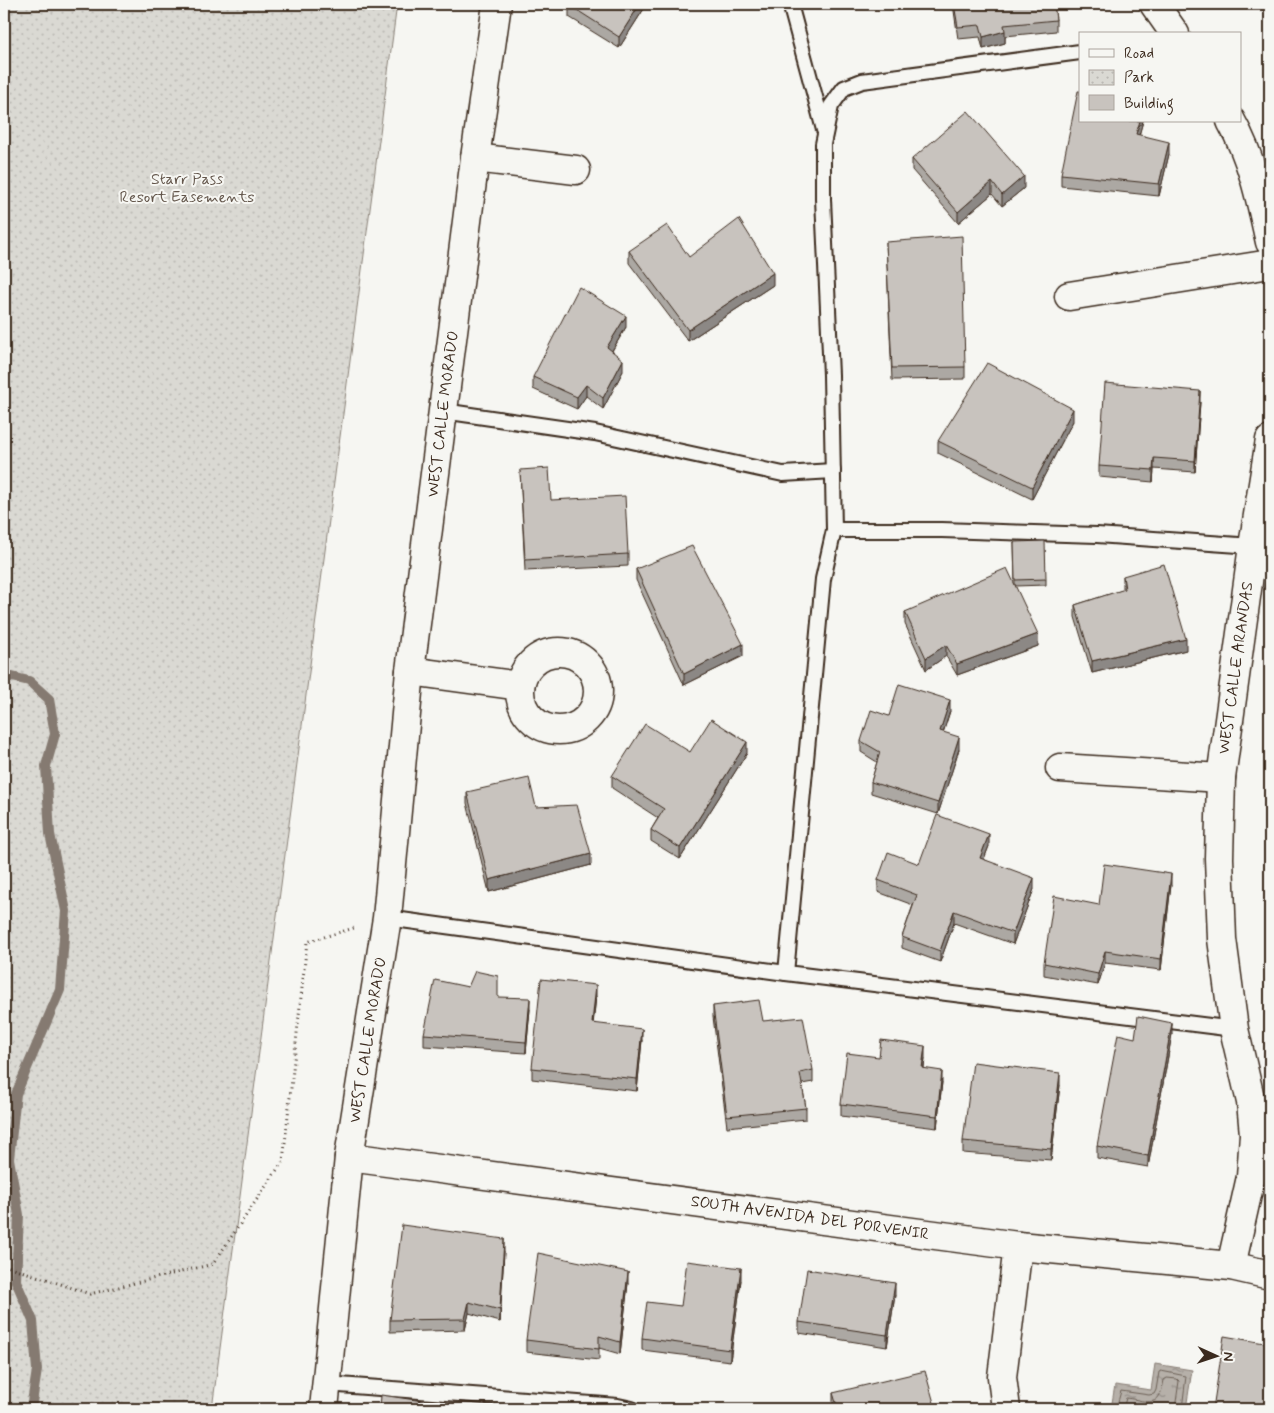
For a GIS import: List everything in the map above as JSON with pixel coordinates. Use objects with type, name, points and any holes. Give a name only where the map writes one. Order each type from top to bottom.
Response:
[{"type":"street","name":"WEST CALLE MORADO","points":[[325,1396],[349,1157],[387,918],[410,671],[475,158],[497,4]]},
{"type":"street","points":[[1154,4],[1174,32]]},
{"type":"street","points":[[1232,122],[1238,132],[1258,188],[1270,242]]},
{"type":"street","points":[[475,158],[576,170]]},
{"type":"street","points":[[1069,296],[1270,264]]},
{"type":"street","name":"WEST CALLE ARANDAS","points":[[1231,1266],[1251,1177],[1254,1134],[1252,1102],[1234,1029],[1222,939],[1219,858],[1221,778],[1253,546],[1270,440]]},
{"type":"street","points":[[410,671],[520,686]]},
{"type":"street","name":"WEST CALLE ARANDAS","points":[[1060,768],[1221,778]]},
{"type":"street","name":"SOUTH AVENIDA DEL PORVENIR","points":[[349,1157],[1018,1246],[1231,1266],[1270,1275]]},
{"type":"street","points":[[1006,1409],[1002,1377],[1018,1246]]},
{"type":"lane","points":[[790,4],[825,133]]},
{"type":"lane","points":[[786,973],[823,579],[834,530],[831,376],[823,199],[823,144],[831,106],[844,88],[862,81],[1079,52]]},
{"type":"lane","points":[[443,411],[595,433],[783,474],[833,471]]},
{"type":"lane","points":[[834,530],[942,530],[1088,535],[1253,546]]},
{"type":"lane","points":[[387,918],[786,973],[1234,1029]]},
{"type":"lane","points":[[325,1396],[618,1406],[632,1409]]},
{"type":"path","points":[[4,1265],[90,1294],[214,1264],[283,1161],[307,942],[387,918]]},
{"type":"green space","name":"Starr Pass Resort Easements","points":[[4,4],[397,4],[212,1409],[4,1409]]},
{"type":"water","points":[[1155,1364],[1192,1370],[1186,1409],[1111,1409],[1115,1385],[1151,1390]]},
{"type":"building","points":[[570,4],[640,4],[619,37]]},
{"type":"building","points":[[954,4],[1054,4],[1056,20],[1004,25],[1005,31],[983,37],[980,25],[958,27]]},
{"type":"building","points":[[1078,91],[1079,122],[1140,122],[1136,134],[1169,142],[1159,184],[1061,174]]},
{"type":"building","points":[[968,111],[1024,176],[1002,195],[992,182],[958,212],[912,159]]},
{"type":"building","points":[[739,219],[773,273],[688,330],[629,251],[667,225],[689,257]]},
{"type":"building","points":[[962,236],[965,367],[892,368],[886,242]]},
{"type":"building","points":[[579,287],[626,316],[607,347],[623,360],[603,398],[586,385],[577,397],[533,377]]},
{"type":"building","points":[[987,363],[1073,409],[1032,487],[938,441]]},
{"type":"building","points":[[1105,383],[1200,391],[1195,461],[1154,458],[1153,470],[1099,466]]},
{"type":"building","points":[[549,468],[551,500],[625,496],[628,554],[525,560],[520,470]]},
{"type":"building","points":[[1045,541],[1046,579],[1015,580],[1014,542]]},
{"type":"building","points":[[692,546],[743,644],[684,674],[636,569]]},
{"type":"building","points":[[1164,564],[1186,639],[1092,661],[1075,605],[1125,589],[1123,576]]},
{"type":"building","points":[[1007,568],[1038,634],[957,664],[946,645],[926,658],[905,612]]},
{"type":"building","points":[[899,684],[950,700],[940,731],[959,737],[938,803],[871,782],[880,752],[861,741],[871,710],[889,716]]},
{"type":"building","points":[[711,719],[747,742],[680,848],[651,830],[664,809],[612,776],[645,724],[690,752]]},
{"type":"building","points":[[529,778],[536,807],[577,805],[591,854],[489,880],[467,792]]},
{"type":"building","points":[[937,815],[989,834],[980,858],[1034,878],[1013,933],[954,911],[940,951],[902,937],[917,895],[878,880],[888,852],[919,864]]},
{"type":"building","points":[[1104,864],[1171,874],[1161,959],[1105,951],[1098,974],[1044,963],[1054,896],[1099,905]]},
{"type":"building","points":[[475,971],[498,976],[498,997],[530,998],[526,1042],[424,1034],[435,980],[468,987]]},
{"type":"building","points":[[541,979],[596,985],[592,1023],[642,1029],[637,1079],[532,1068]]},
{"type":"building","points":[[759,1000],[763,1021],[803,1017],[813,1070],[800,1073],[806,1108],[727,1116],[713,1006]]},
{"type":"building","points":[[1138,1016],[1172,1023],[1148,1156],[1097,1146],[1118,1034],[1135,1038]]},
{"type":"building","points":[[881,1040],[925,1046],[922,1068],[942,1071],[937,1116],[841,1104],[847,1053],[879,1057]]},
{"type":"building","points":[[973,1062],[1060,1073],[1051,1149],[963,1141]]},
{"type":"building","points":[[402,1225],[504,1239],[500,1310],[469,1302],[465,1319],[390,1320]]},
{"type":"building","points":[[538,1253],[628,1272],[620,1342],[599,1336],[599,1349],[526,1340]]},
{"type":"building","points":[[687,1261],[741,1268],[730,1350],[642,1338],[647,1302],[681,1306]]},
{"type":"building","points":[[807,1269],[895,1283],[887,1335],[799,1322]]},
{"type":"building","points":[[1224,1336],[1270,1344],[1270,1397],[1268,1409],[1213,1409]]},
{"type":"building","points":[[925,1371],[934,1403],[913,1409],[838,1409],[833,1393]]},
{"type":"building","points":[[381,1395],[472,1408],[472,1409],[380,1409]]},
{"type":"waterway","points":[[4,675],[29,681],[49,699],[55,734],[46,766],[50,834],[66,911],[60,990],[16,1094],[9,1159],[19,1215],[16,1281],[33,1321],[37,1370],[31,1409]]}]
